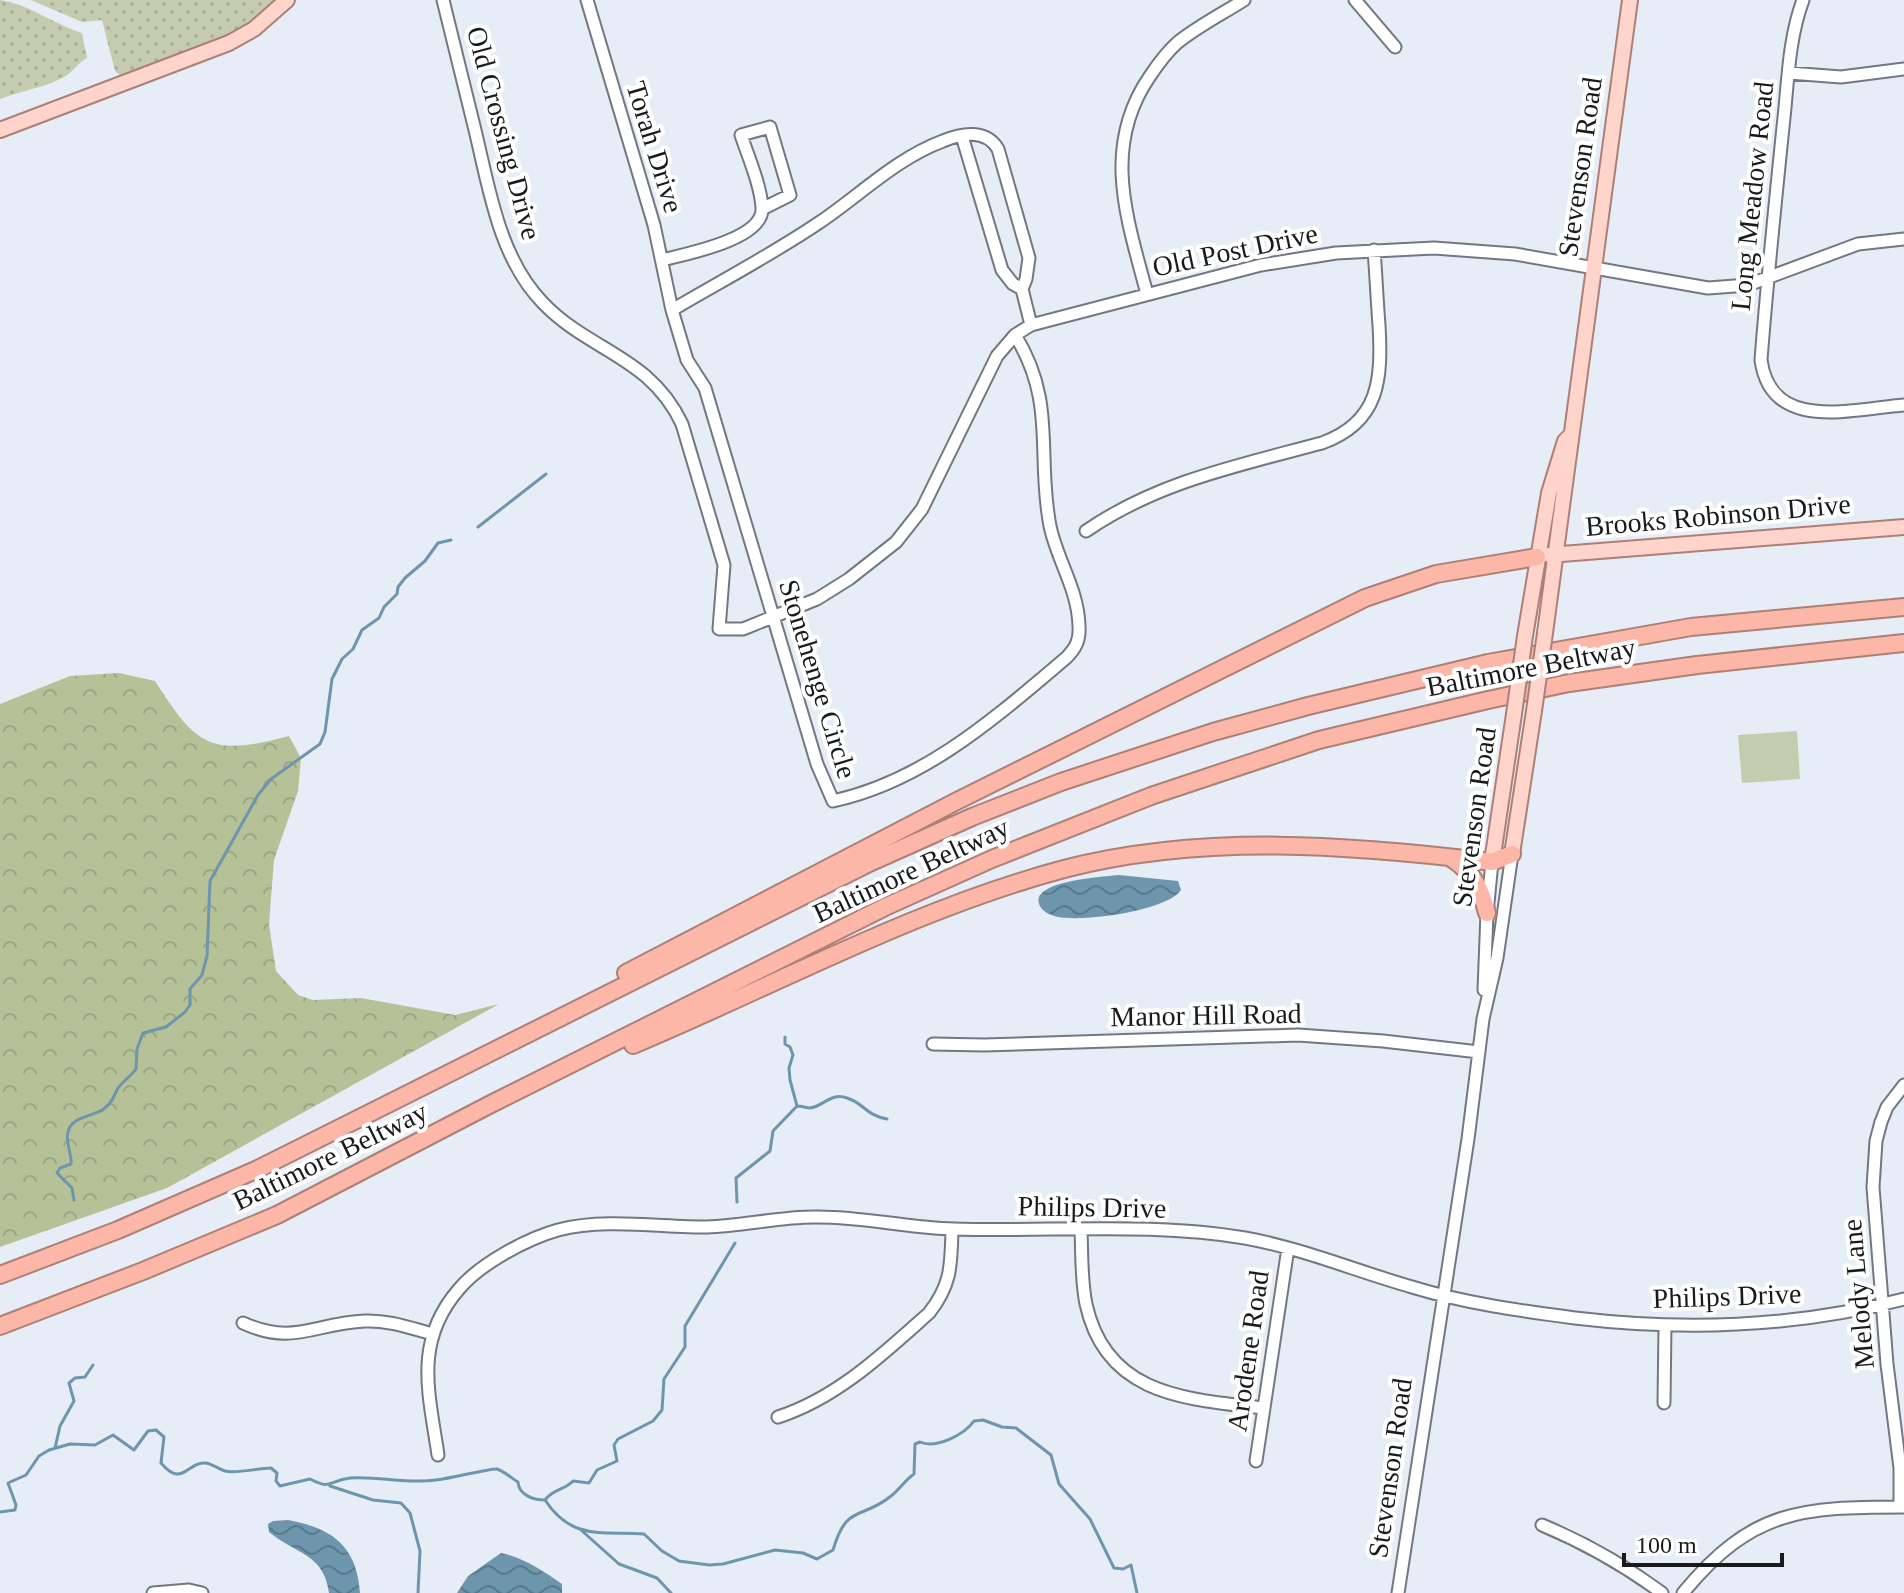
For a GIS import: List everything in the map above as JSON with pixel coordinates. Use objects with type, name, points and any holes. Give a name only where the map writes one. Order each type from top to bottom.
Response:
[{"type":"highway","points":[[426,1086],[444,1070],[780,891],[1365,598],[1436,574],[1537,557]]},
{"type":"highway","name":"Baltimore Beltway","points":[[0,1275],[197,1197],[882,857],[1061,782],[1213,732],[1501,660],[1691,627],[1904,607]]},
{"type":"highway","name":"Baltimore Beltway","points":[[0,1326],[277,1215],[491,1104],[899,901],[1077,824],[1319,740],[1415,716],[1569,683],[1697,665],[1904,643]]},
{"type":"highway","points":[[491,1104],[712,1012],[877,936],[1067,868],[1164,852],[1261,845],[1359,847],[1492,862],[1512,854]]},
{"type":"highway","points":[[1450,857],[1472,875],[1481,890],[1487,913]]},
{"type":"main road","points":[[0,130],[229,43],[254,29],[287,0]]},
{"type":"main road","name":"Stevenson Road","points":[[1512,854],[1572,445],[1570,437],[1630,0]]},
{"type":"main road","name":"Stevenson Road","points":[[1492,862],[1537,557],[1549,493],[1565,441],[1570,437]]},
{"type":"main road","name":"Brooks Robinson Drive","points":[[1537,557],[1904,527]]},
{"type":"street","name":"Old Crossing Drive","points":[[443,0],[502,232],[518,270],[530,288],[557,316],[620,355],[653,381],[675,409],[682,424],[724,565],[719,629]]},
{"type":"street","name":"Torah Drive","points":[[587,0],[662,260],[672,310]]},
{"type":"street","points":[[1147,294],[1122,191],[1121,159],[1128,119],[1143,86],[1176,45],[1244,0]]},
{"type":"street","points":[[1355,0],[1395,47]]},
{"type":"street","name":"Long Meadow Road","points":[[1803,0],[1789,73],[1767,279],[1761,360],[1763,373],[1775,395],[1784,403],[1806,411],[1904,405]]},
{"type":"street","points":[[1789,73],[1841,77],[1904,69]]},
{"type":"street","points":[[662,260],[715,246],[756,225],[762,209],[741,135],[770,127],[790,195],[762,209]]},
{"type":"street","points":[[672,310],[820,222],[924,150],[962,136],[981,135],[998,149],[1029,258],[1022,289],[1031,325]]},
{"type":"street","points":[[962,136],[1002,270],[1013,284],[1022,289]]},
{"type":"street","name":"Old Post Drive","points":[[719,629],[743,629],[817,599],[882,555],[910,527],[933,488],[997,356],[1015,335],[1031,325],[1261,265],[1336,253],[1434,248],[1489,252],[1559,260],[1708,288],[1748,285],[1858,244],[1904,239]]},
{"type":"street","points":[[1086,531],[1155,492],[1322,443],[1336,438],[1359,421],[1374,396],[1381,368],[1374,250]]},
{"type":"street","name":"Stonehenge Circle","points":[[672,310],[687,360],[705,388],[817,764],[833,801],[868,791],[948,752],[1000,713],[1074,650],[1079,640],[1078,611],[1070,579],[1051,529],[1044,478],[1044,426],[1040,395],[1035,374],[1015,335]]},
{"type":"street","name":"Stevenson Road","points":[[1483,1019],[1497,958],[1512,854]]},
{"type":"street","name":"Stevenson Road","points":[[1398,1593],[1479,1052],[1492,862]]},
{"type":"street","name":"Manor Hill Road","points":[[933,1044],[1298,1035],[1370,1039],[1479,1052]]},
{"type":"street","name":"Melody Lane","points":[[1902,1507],[1873,1187],[1876,1141],[1887,1107],[1904,1085]]},
{"type":"street","name":"Philips Drive","points":[[438,1455],[427,1385],[428,1351],[450,1301],[477,1272],[528,1242],[561,1229],[604,1226],[706,1227],[811,1217],[952,1229],[1201,1232],[1288,1248],[1442,1295],[1574,1318],[1665,1325],[1782,1321],[1904,1299]]},
{"type":"street","points":[[778,1417],[801,1409],[841,1386],[929,1313],[949,1277],[952,1229]]},
{"type":"street","points":[[1081,1230],[1086,1303],[1099,1340],[1118,1364],[1148,1387],[1161,1392],[1263,1408]]},
{"type":"street","name":"Arodene Road","points":[[1256,1461],[1288,1248]]},
{"type":"street","points":[[243,1323],[279,1335],[364,1321],[384,1322],[433,1334]]},
{"type":"street","points":[[1664,1403],[1665,1325]]},
{"type":"street","points":[[1683,1593],[1707,1564],[1731,1543],[1781,1518],[1828,1508],[1902,1507]]},
{"type":"street","points":[[1542,1525],[1581,1541],[1662,1593]]},
{"type":"street","points":[[153,1593],[189,1590],[202,1593]]},
{"type":"green space","points":[[0,0],[82,33],[87,58],[66,76],[0,99]]},
{"type":"green space","points":[[31,0],[279,0],[243,26],[204,47],[121,76],[115,71],[102,20],[82,22]]},
{"type":"green space","points":[[119,673],[155,681],[183,720],[208,741],[241,746],[289,736],[301,758],[298,791],[274,860],[269,924],[276,971],[298,995],[313,1000],[361,998],[455,1015],[499,1004],[167,1188],[0,1247],[0,704],[70,676]]},
{"type":"green space","points":[[1797,731],[1800,779],[1742,783],[1738,735]]},
{"type":"water","points":[[1119,875],[1178,881],[1181,890],[1159,904],[1143,909],[1086,918],[1058,917],[1047,913],[1039,904],[1040,896],[1057,885]]},
{"type":"water","points":[[288,1520],[329,1534],[348,1551],[358,1577],[360,1593],[329,1593],[326,1580],[315,1562],[269,1532],[268,1524]]},
{"type":"water","points":[[501,1553],[525,1561],[548,1574],[562,1584],[562,1593],[457,1593],[468,1576]]},
{"type":"waterway","points":[[478,527],[546,474]]},
{"type":"waterway","points":[[74,1200],[72,1188],[57,1173],[60,1168],[71,1164],[67,1140],[70,1127],[109,1104],[118,1088],[136,1069],[137,1049],[143,1033],[166,1027],[190,1005],[190,989],[202,975],[207,956],[210,881],[258,795],[271,779],[320,744],[325,732],[332,679],[342,659],[353,649],[362,630],[379,618],[405,578],[425,561],[438,543],[451,540]]},
{"type":"waterway","points":[[785,1037],[785,1044],[793,1055],[789,1068],[797,1106]]},
{"type":"waterway","points":[[797,1106],[810,1108],[841,1097],[853,1100],[874,1115],[887,1119]]},
{"type":"waterway","points":[[737,1202],[736,1178],[770,1151],[773,1131],[797,1106]]},
{"type":"waterway","points":[[545,1500],[573,1481],[589,1483],[597,1470],[617,1461],[614,1445],[618,1439],[653,1421],[662,1410],[664,1379],[685,1347],[685,1326],[735,1243]]},
{"type":"waterway","points":[[55,1448],[60,1426],[74,1401],[69,1383],[75,1378],[85,1377],[93,1365]]},
{"type":"waterway","points":[[0,1512],[15,1510],[8,1483],[26,1475],[39,1456],[49,1450],[70,1444],[95,1445],[113,1435],[134,1450],[148,1431],[156,1430],[164,1437],[161,1463],[175,1474],[200,1463],[230,1472],[271,1468],[277,1473],[276,1481],[280,1486],[310,1479],[327,1484],[350,1478],[425,1481],[497,1469],[518,1482],[531,1498],[545,1500],[555,1513],[577,1528],[601,1533],[644,1534],[662,1551],[679,1561],[723,1564],[775,1550],[803,1553],[817,1559],[833,1550],[838,1535],[849,1519],[880,1504],[914,1474],[915,1444],[941,1442],[957,1436],[974,1421],[983,1420],[1016,1428],[1051,1455],[1059,1484],[1090,1519],[1114,1568],[1123,1569],[1131,1565],[1137,1593]]},
{"type":"waterway","points":[[330,1486],[373,1500],[401,1503],[410,1513],[420,1551],[418,1593]]},
{"type":"waterway","points":[[581,1530],[619,1564],[657,1578],[671,1593]]}]
